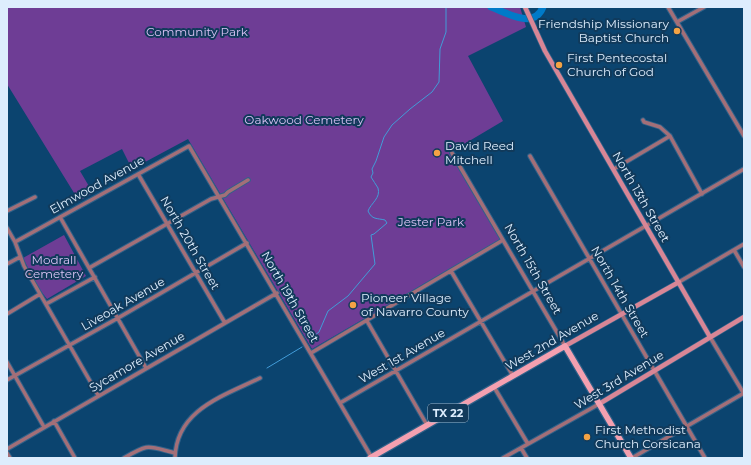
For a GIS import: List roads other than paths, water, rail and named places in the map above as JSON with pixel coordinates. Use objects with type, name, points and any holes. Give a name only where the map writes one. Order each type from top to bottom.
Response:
[{"type":"main road","name":"West 2nd Avenue","points":[[372,458],[565,346]]},
{"type":"main road","name":"North 15th Street","points":[[565,346],[631,458]]},
{"type":"street","name":"North 13th Street","points":[[525,7],[545,51],[710,337],[744,393]]},
{"type":"street","points":[[668,7],[744,136]]},
{"type":"street","points":[[677,22],[704,7]]},
{"type":"street","points":[[643,120],[644,122],[664,130],[670,136],[702,194]]},
{"type":"street","points":[[614,169],[670,136]]},
{"type":"street","name":"Elmwood Avenue","points":[[15,242],[189,146]]},
{"type":"street","name":"North 19th Street","points":[[189,146],[277,293],[372,458]]},
{"type":"street","name":"North 15th Street","points":[[452,153],[565,346]]},
{"type":"street","name":"North 14th Street","points":[[530,156],[705,458]]},
{"type":"street","name":"West 1st Avenue","points":[[340,403],[744,169]]},
{"type":"street","name":"North 20th Street","points":[[138,174],[226,323]]},
{"type":"street","points":[[89,268],[211,198],[225,195],[248,180]]},
{"type":"street","points":[[7,211],[35,196]]},
{"type":"street","points":[[60,217],[146,368]]},
{"type":"street","points":[[7,228],[15,242],[20,257],[40,294],[98,395]]},
{"type":"street","points":[[311,353],[503,240]]},
{"type":"street","name":"Liveoak Avenue","points":[[7,380],[247,243]]},
{"type":"street","name":"West 2nd Avenue","points":[[565,346],[744,244]]},
{"type":"street","points":[[734,250],[744,267]]},
{"type":"street","points":[[7,264],[20,257]]},
{"type":"street","points":[[451,271],[513,376]]},
{"type":"street","points":[[46,304],[94,277]]},
{"type":"street","name":"Sycamore Avenue","points":[[7,449],[98,395],[277,293]]},
{"type":"street","points":[[7,314],[40,294]]},
{"type":"street","name":"West 3rd Avenue","points":[[503,458],[599,404],[744,318]]},
{"type":"street","points":[[366,321],[427,426]]},
{"type":"street","points":[[7,362],[44,427]]},
{"type":"street","points":[[175,458],[180,434],[192,416],[212,401],[260,378]]},
{"type":"street","points":[[494,387],[528,444]]},
{"type":"street","points":[[631,458],[744,393]]},
{"type":"street","points":[[54,421],[75,458]]},
{"type":"street","points":[[124,458],[146,446],[175,453]]},
{"type":"street","points":[[521,448],[527,458]]},
{"type":"street","points":[[7,453],[10,458]]},
{"type":"waterway","points":[[310,339],[319,332],[328,311],[348,296],[375,264],[371,235],[387,223],[385,220],[373,217],[368,211],[377,198],[379,192],[371,177],[373,173],[372,169],[384,137],[392,125],[432,92],[439,82],[440,49],[446,32],[446,7]]},
{"type":"waterway","points":[[491,7],[512,16],[527,19],[533,18],[539,14],[543,7]]},
{"type":"waterway","points":[[267,368],[302,347]]},
{"type":"place","name":"Friendship Missionary Baptist Church","points":[[677,31]]},
{"type":"place","name":"First Pentecostal Church of God","points":[[559,65]]},
{"type":"place","name":"David Reed Mitchell","points":[[437,153]]},
{"type":"place","name":"Pioneer Village of Navarro County","points":[[353,305]]},
{"type":"place","name":"First Methodist Church Corsicana","points":[[587,437]]},
{"type":"park label","name":"Community Park","points":[[197,32]]},
{"type":"park label","name":"Oakwood Cemetery","points":[[304,120]]},
{"type":"park label","name":"Jester Park","points":[[431,222]]},
{"type":"park label","name":"Modrall Cemetery","points":[[54,267]]}]
